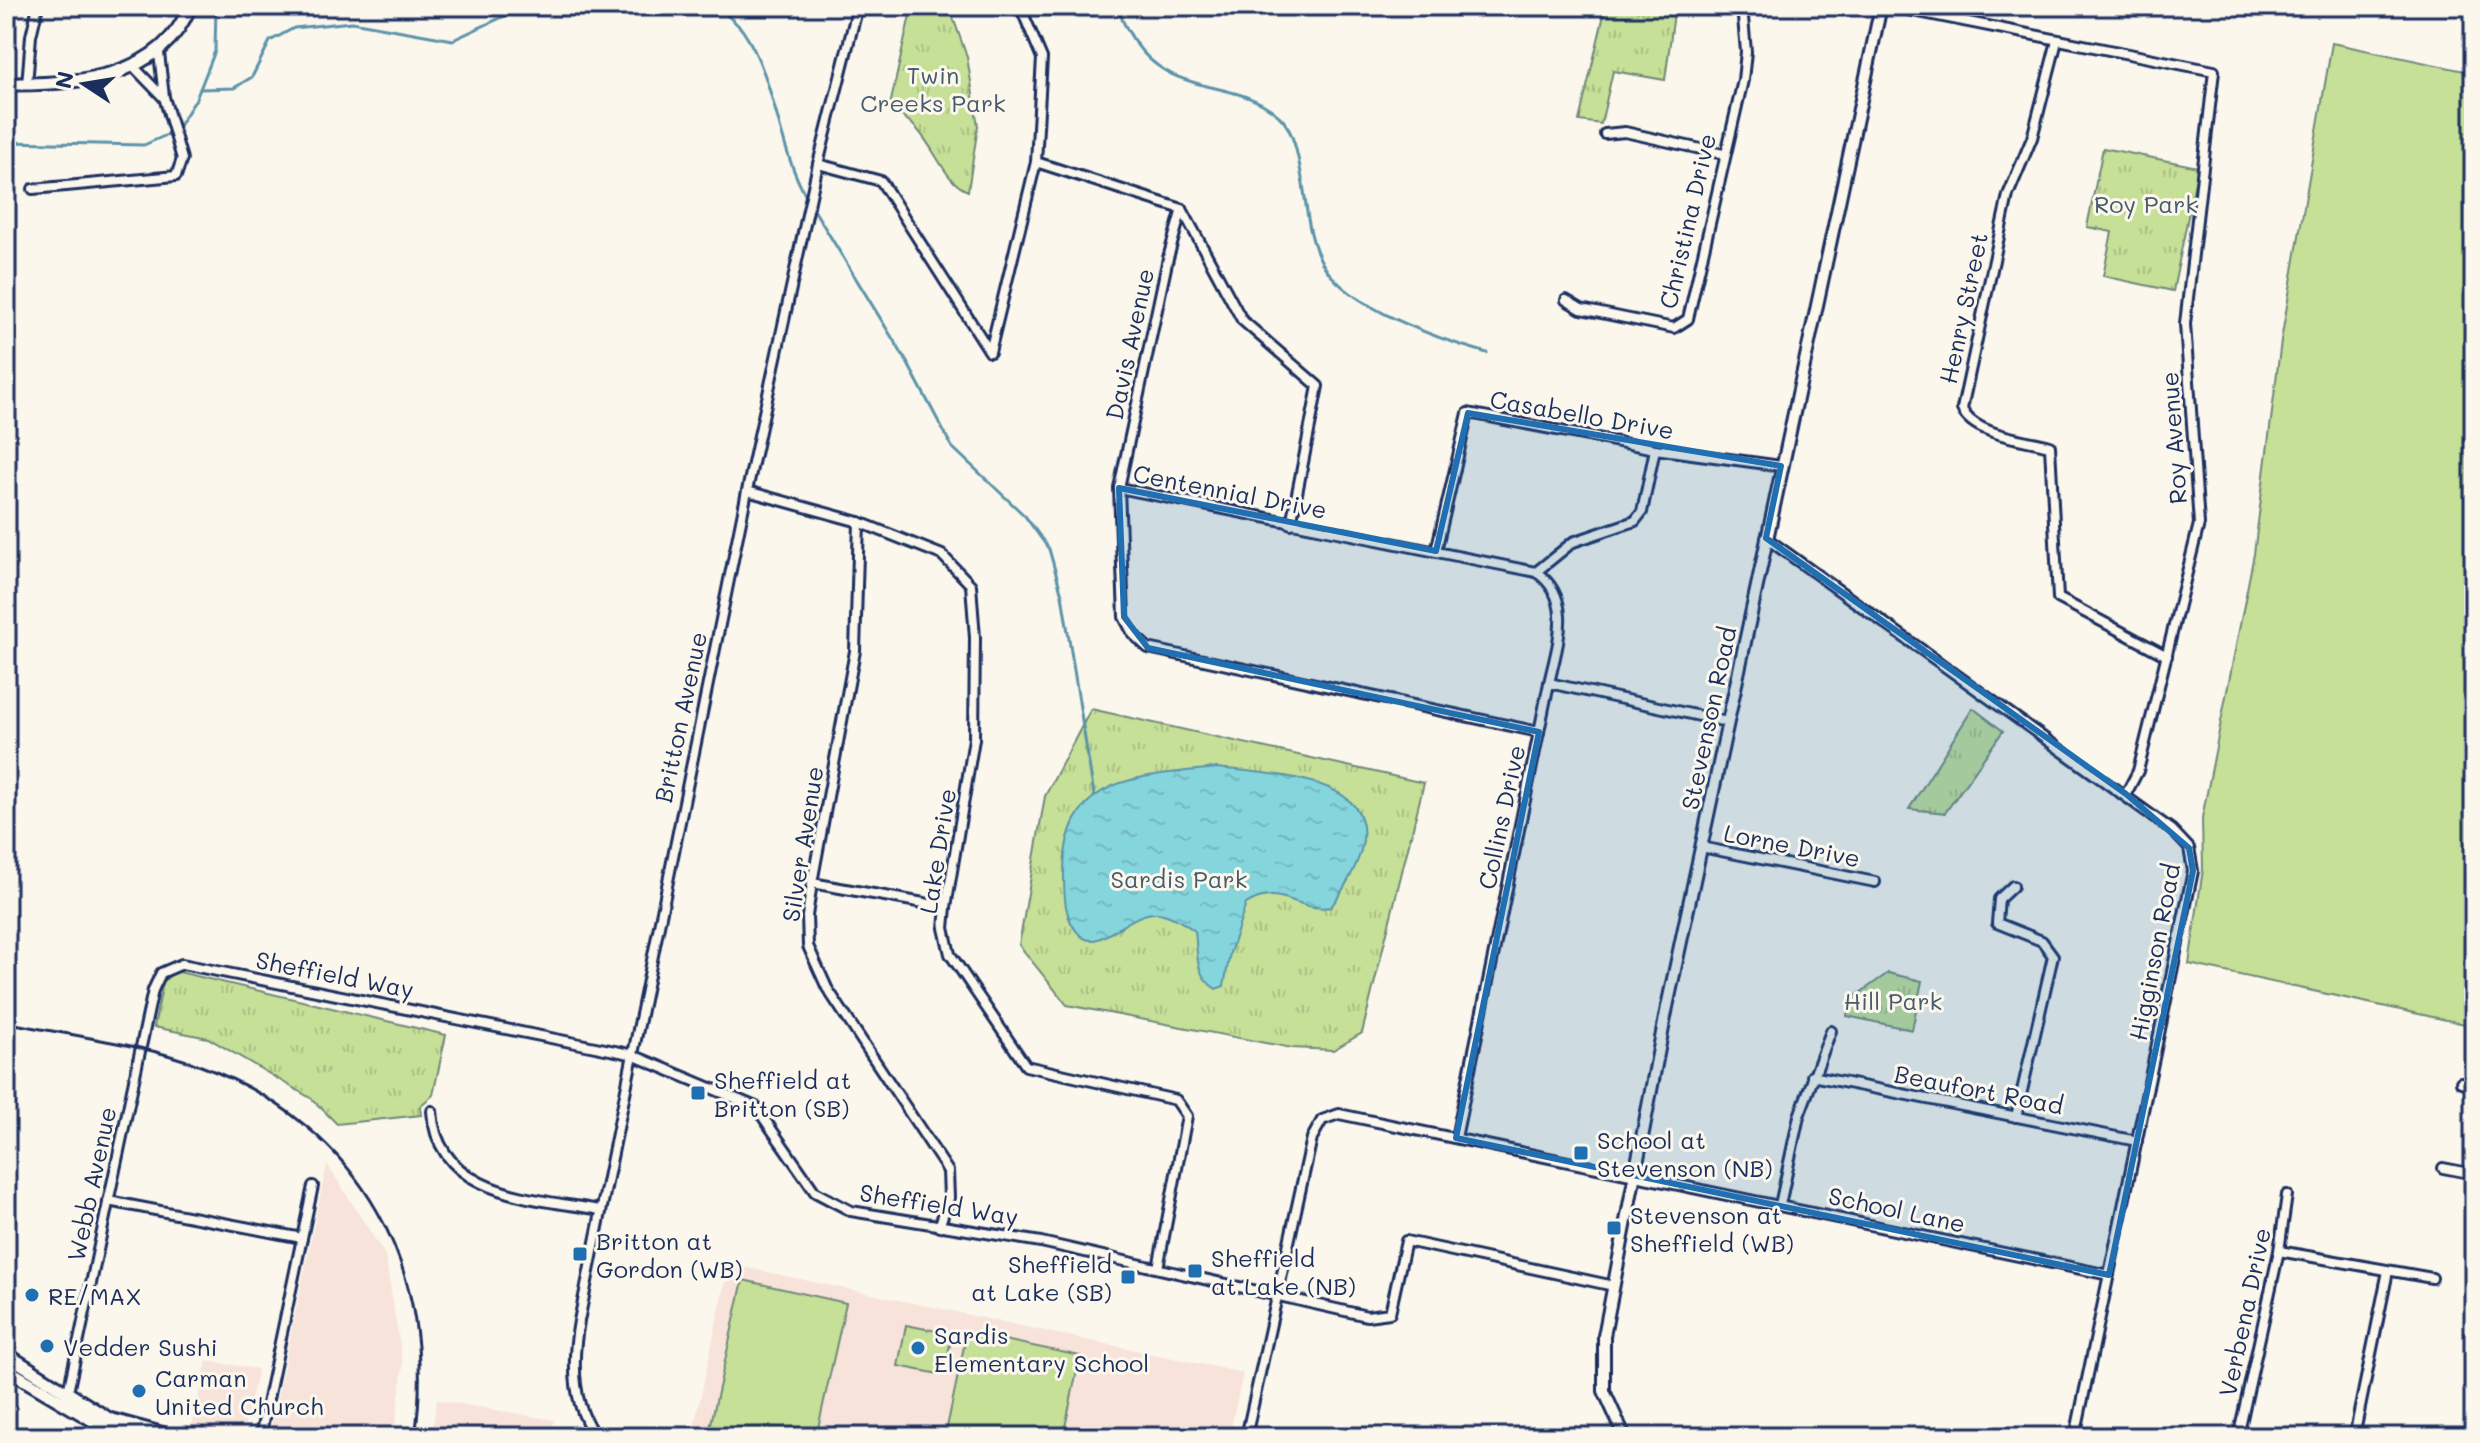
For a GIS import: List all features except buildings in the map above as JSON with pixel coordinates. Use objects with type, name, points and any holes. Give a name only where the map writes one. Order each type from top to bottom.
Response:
[{"type":"main road","points":[[6,84],[27,85],[111,75],[159,53],[181,31],[190,6]]},
{"type":"main road","points":[[6,1354],[104,1427],[137,1437]]},
{"type":"main road","points":[[6,1369],[109,1419],[175,1437]]},
{"type":"street","points":[[27,85],[31,36],[38,6]]},
{"type":"street","name":"Britton Avenue","points":[[596,1437],[584,1417],[574,1362],[600,1210],[747,491],[818,164],[858,6]]},
{"type":"street","points":[[818,164],[881,181],[990,352],[1036,162],[1042,58],[1020,6]]},
{"type":"street","name":"Christina Drive","points":[[1566,300],[1581,309],[1674,328],[1688,319],[1723,154],[1743,80],[1746,52],[1742,6]]},
{"type":"street","name":"Stevenson Road","points":[[1625,1437],[1609,1407],[1601,1370],[1614,1286],[1727,722],[1881,6]]},
{"type":"street","points":[[1888,6],[2057,41]]},
{"type":"street","name":"Roy Avenue","points":[[2057,41],[2214,71],[2185,324],[2199,524],[2138,771],[2126,794]]},
{"type":"street","name":"Henry Street","points":[[2057,41],[2032,138],[2008,195],[1962,409],[1967,420],[1978,426],[2050,446],[2058,598],[2167,656]]},
{"type":"street","points":[[33,189],[176,176],[182,159],[164,97],[159,53]]},
{"type":"street","points":[[132,65],[164,97]]},
{"type":"street","points":[[1605,134],[1625,132],[1723,154]]},
{"type":"street","points":[[1036,162],[1182,209],[1242,320],[1318,386],[1291,524]]},
{"type":"street","name":"Davis Avenue","points":[[1119,488],[1168,258],[1182,209]]},
{"type":"street","name":"Casabello Drive","points":[[1436,551],[1468,413],[1655,449],[1781,466]]},
{"type":"street","points":[[1655,449],[1642,512],[1635,521],[1573,542],[1536,572],[1547,579],[1560,602],[1561,628],[1549,683],[1727,722]]},
{"type":"street","name":"Centennial Drive","points":[[1536,572],[1119,488],[1124,617],[1133,634],[1148,648],[1539,732]]},
{"type":"street","name":"Lake Drive","points":[[747,491],[859,522],[942,555],[971,585],[975,638],[974,739],[946,907],[944,928],[950,954],[1026,1066],[1176,1100],[1184,1108],[1187,1116],[1158,1268]]},
{"type":"street","name":"Silver Avenue","points":[[859,522],[855,651],[812,883],[807,916],[808,946],[827,988],[948,1171],[949,1198],[939,1227]]},
{"type":"street","name":"Higginson Road","points":[[1766,538],[2126,794],[2184,840],[2192,856],[2193,871],[2075,1437]]},
{"type":"street","name":"Collins Drive","points":[[1456,1138],[1549,683]]},
{"type":"street","name":"Lorne Drive","points":[[1701,847],[1875,882]]},
{"type":"street","points":[[812,883],[946,907]]},
{"type":"street","points":[[2013,886],[1999,899],[1997,923],[2042,941],[2053,956],[2016,1117]]},
{"type":"street","name":"Sheffield Way","points":[[161,973],[173,965],[190,965],[630,1054],[756,1107],[815,1192],[836,1206],[939,1227],[1024,1239],[1367,1316],[1390,1313],[1406,1241],[1614,1286]]},
{"type":"street","name":"Webb Avenue","points":[[65,1400],[153,990],[161,973]]},
{"type":"street","points":[[1780,1205],[1799,1116],[1831,1031]]},
{"type":"street","name":"Beaufort Road","points":[[1812,1076],[2137,1141]]},
{"type":"street","points":[[2461,1082],[2474,1085]]},
{"type":"street","points":[[432,1111],[433,1128],[445,1158],[471,1179],[492,1187],[600,1210]]},
{"type":"street","name":"School Lane","points":[[1276,1295],[1312,1138],[1322,1120],[1339,1114],[2109,1275]]},
{"type":"street","points":[[2443,1168],[2474,1174]]},
{"type":"street","points":[[260,1437],[313,1186]]},
{"type":"street","name":"Verbena Drive","points":[[2238,1437],[2279,1251],[2287,1195]]},
{"type":"street","points":[[108,1201],[302,1238]]},
{"type":"street","points":[[2279,1251],[2432,1278]]},
{"type":"street","points":[[2354,1437],[2388,1271]]},
{"type":"street","points":[[1246,1437],[1276,1295]]},
{"type":"highlighted area","points":[[1468,413],[1781,466],[1766,538],[2126,794],[2189,848],[2193,871],[2109,1275],[1456,1138],[1539,732],[1148,648],[1124,617],[1119,488],[1436,551]]},
{"type":"shaded area","points":[[327,1164],[385,1255],[403,1365],[394,1437],[269,1437]]},
{"type":"shaded area","name":"Sardis Elementary School","points":[[729,1264],[1243,1373],[1229,1437],[692,1437]]},
{"type":"shaded area","points":[[207,1361],[258,1369],[242,1437],[218,1437],[191,1430]]},
{"type":"shaded area","points":[[437,1400],[554,1420],[550,1437],[431,1437]]},
{"type":"green space","name":"Twin Creeks Park","points":[[912,6],[949,6],[967,57],[978,126],[968,191],[949,176],[915,127],[889,110]]},
{"type":"green space","points":[[1606,6],[1675,6],[1665,80],[1613,71],[1601,124],[1579,121]]},
{"type":"green space","points":[[2332,43],[2474,73],[2474,1026],[2189,964],[2203,869],[2202,818],[2254,554],[2281,341]]},
{"type":"green space","name":"Roy Park","points":[[2103,148],[2198,167],[2173,291],[2103,276],[2112,232],[2087,227]]},
{"type":"green space","points":[[1973,708],[2003,731],[1945,813],[1909,809]]},
{"type":"green space","name":"Sardis Park","points":[[1091,709],[1424,783],[1362,1033],[1333,1050],[1292,1048],[1067,1005],[1019,945],[1045,796]]},
{"type":"green space","points":[[175,971],[446,1035],[433,1095],[420,1106],[421,1115],[337,1124],[312,1099],[208,1038],[154,1027],[163,982]]},
{"type":"green space","name":"Hill Park","points":[[1888,973],[1922,981],[1912,1030],[1847,1016],[1850,1000]]},
{"type":"green space","points":[[743,1280],[846,1303],[816,1437],[708,1437]]},
{"type":"green space","points":[[906,1325],[952,1334],[944,1375],[898,1366]]},
{"type":"green space","points":[[967,1332],[1080,1356],[1063,1437],[945,1437]]},
{"type":"water","points":[[1217,768],[1288,776],[1318,784],[1343,796],[1358,812],[1363,836],[1355,867],[1331,907],[1319,908],[1269,896],[1246,904],[1230,953],[1224,986],[1216,989],[1200,971],[1195,931],[1172,917],[1146,914],[1106,936],[1089,940],[1081,936],[1068,915],[1064,874],[1067,841],[1077,817],[1091,799],[1110,787],[1133,779]]},
{"type":"waterway","points":[[177,129],[196,99],[215,51],[216,6]]},
{"type":"waterway","points":[[200,89],[234,88],[252,77],[270,41],[294,28],[352,22],[453,40],[526,6]]},
{"type":"waterway","points":[[716,6],[734,21],[754,50],[789,157],[807,198]]},
{"type":"waterway","points":[[1119,6],[1133,39],[1148,58],[1166,71],[1262,104],[1284,122],[1293,138],[1298,157],[1315,247],[1324,266],[1337,281],[1375,309],[1422,331],[1487,353]]},
{"type":"waterway","points":[[6,142],[144,145],[171,133]]},
{"type":"waterway","points":[[811,205],[907,362],[952,447],[1025,516],[1049,549],[1062,595],[1094,795]]},
{"type":"railway","points":[[6,1022],[129,1046],[201,1066],[257,1092],[306,1126],[346,1166],[377,1211],[400,1262],[414,1317],[419,1376],[415,1437]]},
{"type":"place","name":"Sheffield at Britton (SB)","points":[[698,1093]]},
{"type":"place","name":"School at Stevenson (NB)","points":[[1581,1153]]},
{"type":"place","name":"Stevenson at Sheffield (WB)","points":[[1614,1228]]},
{"type":"place","name":"Britton at Gordon (WB)","points":[[580,1254]]},
{"type":"place","name":"Sheffield at Lake (NB)","points":[[1195,1271]]},
{"type":"place","name":"Sheffield at Lake (SB)","points":[[1128,1277]]},
{"type":"place","name":"RE/MAX","points":[[32,1295]]},
{"type":"place","name":"Vedder Sushi","points":[[47,1346]]},
{"type":"place","name":"Sardis Elementary School","points":[[918,1348]]},
{"type":"place","name":"Carman United Church","points":[[139,1391]]}]
